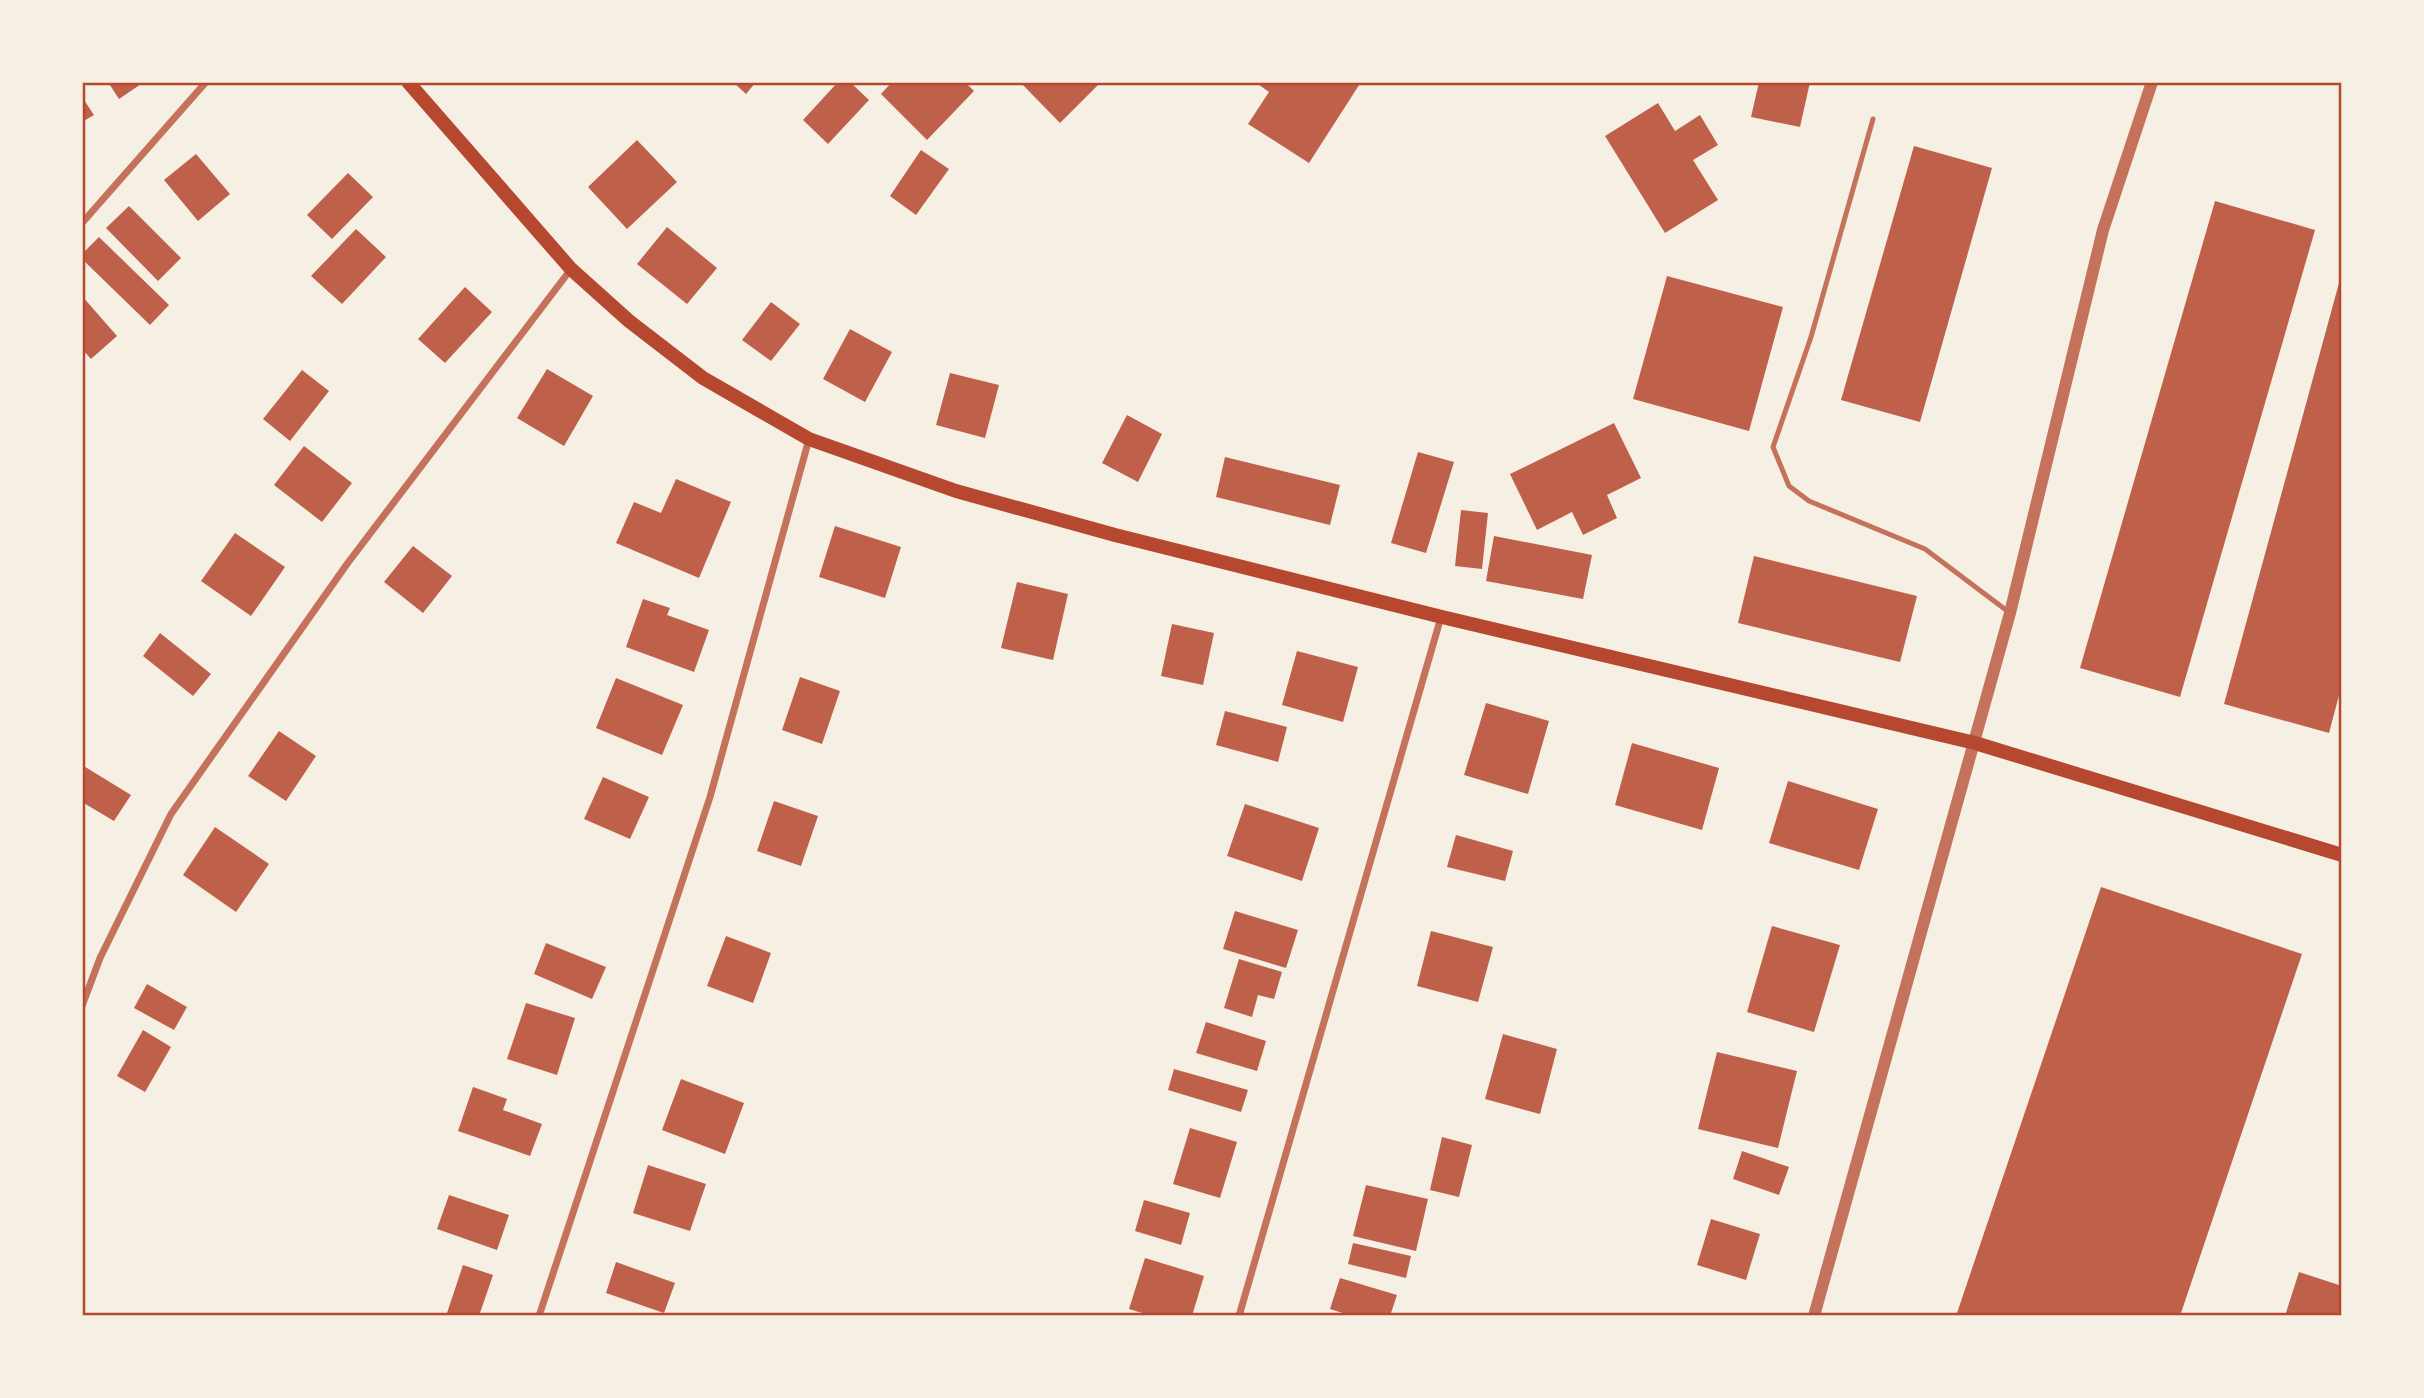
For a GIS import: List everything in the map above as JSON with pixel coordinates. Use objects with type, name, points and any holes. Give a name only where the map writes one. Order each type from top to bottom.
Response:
[{"type":"main road","points":[[408,82],[570,269],[629,321],[703,378],[809,439],[956,491],[1115,535],[1442,617],[1975,743],[2342,855]]},
{"type":"street","points":[[82,223],[206,82]]},
{"type":"street","points":[[1814,1316],[2010,613],[2103,230],[2152,82]]},
{"type":"street","points":[[82,1006],[100,958],[171,814],[347,564],[570,269]]},
{"type":"street","points":[[539,1316],[710,797],[809,439]]},
{"type":"street","points":[[1239,1316],[1442,617]]},
{"type":"lane","points":[[1873,119],[1811,337],[1773,447],[1789,486],[1809,501],[1925,549],[2010,613]]},
{"type":"building","points":[[108,82],[144,82],[119,99]]},
{"type":"building","points":[[733,82],[756,82],[746,94]]},
{"type":"building","points":[[838,82],[850,82],[869,100],[828,144],[803,120]]},
{"type":"building","points":[[892,82],[965,82],[974,91],[927,140],[881,94]]},
{"type":"building","points":[[1020,82],[1101,82],[1060,123]]},
{"type":"building","points":[[1255,82],[1361,82],[1309,163],[1248,124],[1269,92]]},
{"type":"building","points":[[1759,82],[1810,82],[1800,127],[1751,117]]},
{"type":"building","points":[[82,97],[94,115],[82,122]]},
{"type":"building","points":[[1658,103],[1675,131],[1700,115],[1718,145],[1693,160],[1718,200],[1665,233],[1605,136]]},
{"type":"building","points":[[637,140],[677,182],[627,229],[588,187]]},
{"type":"building","points":[[1914,146],[1992,168],[1920,422],[1841,400]]},
{"type":"building","points":[[921,150],[949,169],[916,215],[890,196]]},
{"type":"building","points":[[196,154],[230,194],[198,221],[164,180]]},
{"type":"building","points":[[348,173],[373,197],[332,239],[307,215]]},
{"type":"building","points":[[2215,201],[2315,230],[2180,697],[2080,668]]},
{"type":"building","points":[[129,206],[181,258],[158,281],[106,228]]},
{"type":"building","points":[[667,227],[717,268],[687,304],[637,264]]},
{"type":"building","points":[[356,229],[386,257],[342,304],[311,276]]},
{"type":"building","points":[[99,237],[169,305],[150,325],[82,259],[82,254]]},
{"type":"building","points":[[1667,276],[1783,307],[1749,431],[1633,399]]},
{"type":"building","points":[[2339,283],[2342,283],[2342,684],[2329,733],[2224,704]]},
{"type":"building","points":[[465,287],[492,312],[445,363],[418,339]]},
{"type":"building","points":[[82,296],[117,336],[91,359],[82,349]]},
{"type":"building","points":[[771,302],[800,324],[771,361],[742,340]]},
{"type":"building","points":[[850,329],[892,352],[865,402],[823,379]]},
{"type":"building","points":[[547,369],[593,396],[564,446],[517,418]]},
{"type":"building","points":[[302,370],[329,391],[290,441],[263,419]]},
{"type":"building","points":[[950,373],[999,385],[985,438],[936,425]]},
{"type":"building","points":[[1127,415],[1162,434],[1138,482],[1102,463]]},
{"type":"building","points":[[1614,423],[1641,478],[1607,495],[1617,518],[1583,535],[1572,512],[1537,530],[1510,474]]},
{"type":"building","points":[[304,446],[352,483],[322,522],[274,485]]},
{"type":"building","points":[[1418,452],[1454,462],[1426,553],[1391,543]]},
{"type":"building","points":[[1225,457],[1340,485],[1330,525],[1216,497]]},
{"type":"building","points":[[676,479],[731,502],[699,578],[616,543],[634,502],[661,513]]},
{"type":"building","points":[[1461,510],[1488,513],[1482,569],[1455,566]]},
{"type":"building","points":[[835,526],[901,547],[885,598],[819,577]]},
{"type":"building","points":[[235,533],[285,567],[251,616],[201,581]]},
{"type":"building","points":[[1494,536],[1592,555],[1583,599],[1486,581]]},
{"type":"building","points":[[413,546],[452,576],[423,613],[384,582]]},
{"type":"building","points":[[1754,556],[1917,596],[1900,662],[1738,623]]},
{"type":"building","points":[[1017,582],[1068,594],[1053,660],[1001,648]]},
{"type":"building","points":[[643,599],[670,608],[667,615],[709,630],[694,672],[626,647]]},
{"type":"building","points":[[1172,624],[1214,633],[1203,685],[1161,676]]},
{"type":"building","points":[[160,633],[211,674],[193,696],[143,656]]},
{"type":"building","points":[[1297,651],[1358,667],[1343,722],[1282,705]]},
{"type":"building","points":[[800,677],[840,691],[822,744],[782,730]]},
{"type":"building","points":[[616,678],[683,705],[662,755],[596,728]]},
{"type":"building","points":[[1486,703],[1549,721],[1528,794],[1464,775]]},
{"type":"building","points":[[1225,711],[1287,727],[1278,762],[1216,745]]},
{"type":"building","points":[[279,731],[316,756],[286,801],[248,776]]},
{"type":"building","points":[[1632,743],[1719,768],[1702,830],[1615,805]]},
{"type":"building","points":[[82,765],[131,795],[114,821],[82,802]]},
{"type":"building","points":[[603,777],[649,797],[630,839],[584,819]]},
{"type":"building","points":[[1788,781],[1878,809],[1859,870],[1769,843]]},
{"type":"building","points":[[774,801],[818,816],[801,866],[757,851]]},
{"type":"building","points":[[1245,804],[1319,828],[1302,881],[1227,856]]},
{"type":"building","points":[[215,827],[269,864],[236,912],[183,875]]},
{"type":"building","points":[[1456,835],[1513,851],[1505,881],[1447,867]]},
{"type":"building","points":[[2101,887],[2302,954],[2180,1316],[1956,1316]]},
{"type":"building","points":[[1235,911],[1298,930],[1286,968],[1223,949]]},
{"type":"building","points":[[1772,926],[1840,945],[1814,1032],[1747,1012]]},
{"type":"building","points":[[1431,931],[1493,947],[1478,1002],[1417,986]]},
{"type":"building","points":[[726,936],[771,953],[753,1003],[707,986]]},
{"type":"building","points":[[546,943],[606,967],[592,999],[534,974]]},
{"type":"building","points":[[1239,959],[1282,972],[1274,999],[1258,995],[1252,1017],[1224,1008]]},
{"type":"building","points":[[147,984],[187,1007],[174,1030],[134,1008]]},
{"type":"building","points":[[526,1003],[575,1018],[557,1075],[507,1059]]},
{"type":"building","points":[[1206,1022],[1266,1041],[1257,1071],[1196,1053]]},
{"type":"building","points":[[143,1030],[171,1047],[145,1092],[117,1076]]},
{"type":"building","points":[[1503,1034],[1557,1049],[1540,1114],[1485,1099]]},
{"type":"building","points":[[1717,1052],[1797,1071],[1778,1148],[1698,1129]]},
{"type":"building","points":[[1174,1069],[1248,1090],[1241,1112],[1168,1090]]},
{"type":"building","points":[[681,1079],[744,1103],[725,1154],[662,1130]]},
{"type":"building","points":[[473,1087],[507,1099],[503,1110],[542,1124],[530,1156],[458,1131]]},
{"type":"building","points":[[1190,1128],[1237,1142],[1220,1198],[1173,1184]]},
{"type":"building","points":[[1442,1137],[1472,1145],[1459,1197],[1430,1190]]},
{"type":"building","points":[[1742,1151],[1789,1167],[1779,1195],[1733,1179]]},
{"type":"building","points":[[648,1165],[706,1184],[690,1231],[633,1213]]},
{"type":"building","points":[[1366,1185],[1428,1199],[1416,1251],[1353,1236]]},
{"type":"building","points":[[449,1195],[509,1215],[497,1250],[437,1229]]},
{"type":"building","points":[[1144,1200],[1190,1213],[1181,1245],[1135,1231]]},
{"type":"building","points":[[1711,1219],[1760,1234],[1746,1280],[1697,1265]]},
{"type":"building","points":[[1353,1243],[1411,1256],[1406,1278],[1348,1264]]},
{"type":"building","points":[[1145,1258],[1204,1276],[1192,1316],[1152,1316],[1129,1309]]},
{"type":"building","points":[[616,1262],[675,1283],[664,1313],[606,1293]]},
{"type":"building","points":[[463,1265],[493,1275],[479,1316],[446,1316]]},
{"type":"building","points":[[2299,1272],[2342,1286],[2342,1316],[2285,1316]]},
{"type":"building","points":[[1340,1278],[1397,1295],[1390,1316],[1352,1316],[1330,1309]]}]
